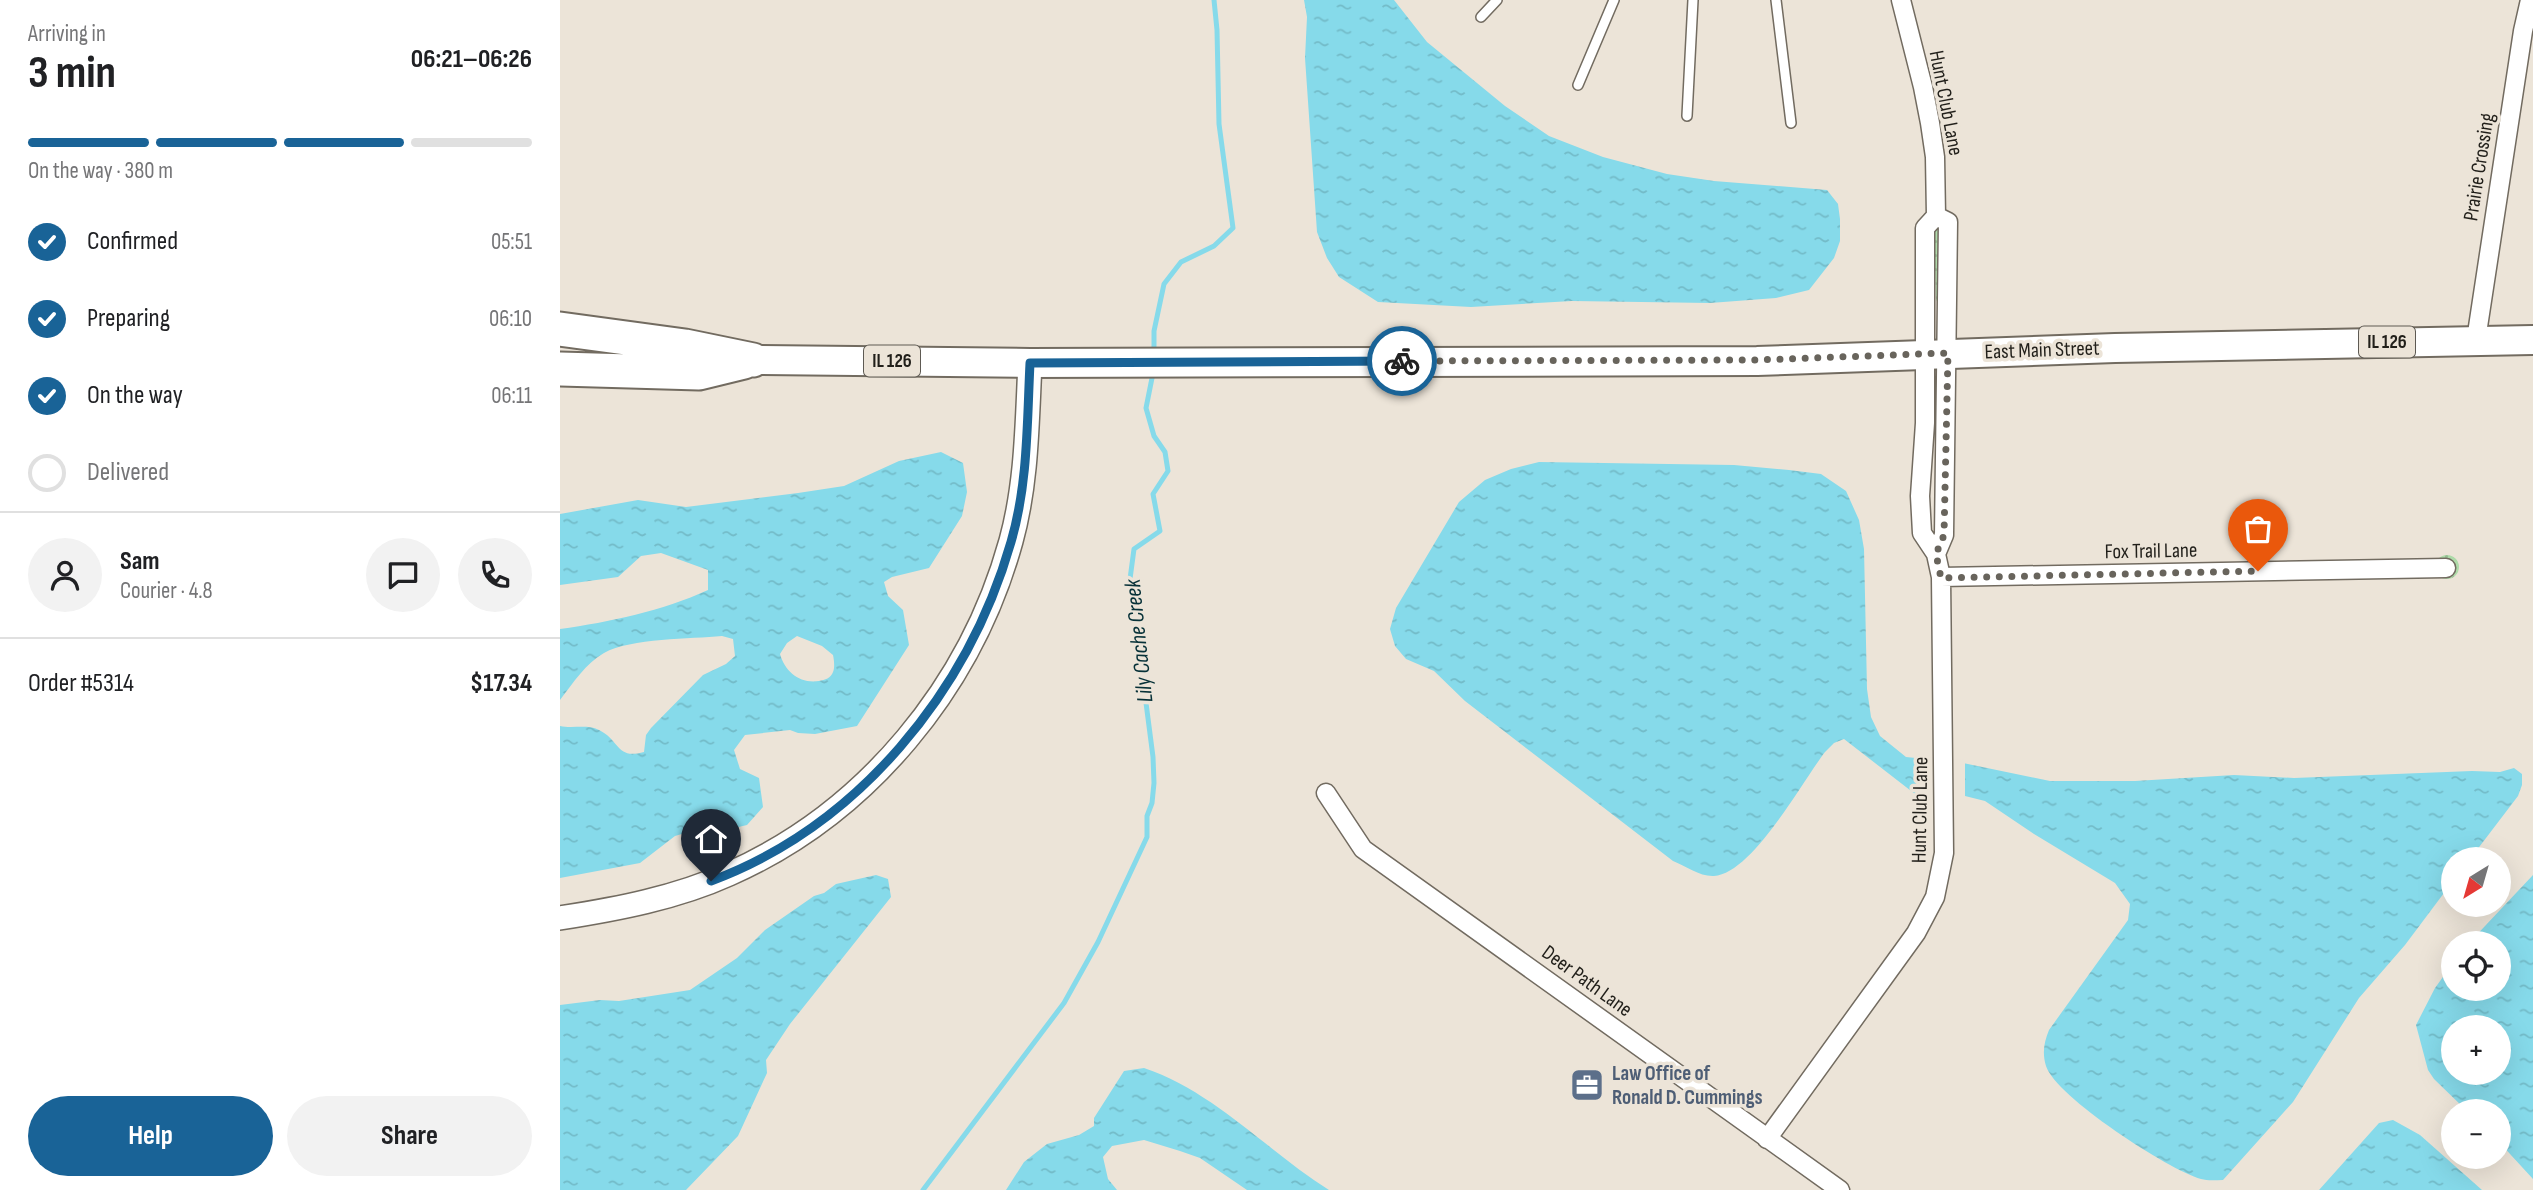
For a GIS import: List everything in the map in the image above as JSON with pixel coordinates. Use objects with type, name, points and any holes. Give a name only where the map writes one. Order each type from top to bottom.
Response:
[{"type":"highway","points":[[560,329],[685,346],[753,360]]},
{"type":"highway","points":[[560,369],[699,373],[753,360]]},
{"type":"main road","name":"East Main Street","points":[[753,360],[1030,363],[1709,361],[2115,348],[2533,340]]},
{"type":"street","name":"Hunt Club Lane","points":[[1767,1139],[1926,916],[1942,872],[1945,817],[1941,578],[1936,554],[1944,535],[1936,354],[1948,222],[1936,216],[1935,157],[1930,123],[1901,0]]},
{"type":"street","name":"Prairie Crossing","points":[[2476,340],[2530,0]]},
{"type":"street","points":[[560,918],[600,912],[666,896],[729,874],[763,857],[815,824],[852,796],[881,769],[948,685],[969,649],[998,583],[1011,541],[1027,454],[1030,363]]},
{"type":"street","name":"Fox Trail Lane","points":[[1941,578],[2446,568]]},
{"type":"street","name":"Deer Path Lane","points":[[1326,793],[1363,849],[1839,1190]]},
{"type":"lane","points":[[1481,17],[1497,0]]},
{"type":"lane","points":[[1578,85],[1614,0]]},
{"type":"lane","points":[[1687,116],[1693,0]]},
{"type":"lane","points":[[1776,0],[1791,123]]},
{"type":"green space","points":[[1936,227],[1940,227],[1940,304],[1936,300]]},
{"type":"green space","points":[[2447,555],[2456,558],[2459,567],[2456,576],[2447,579],[2438,576],[2435,567],[2438,558]]},
{"type":"water","points":[[1304,0],[1394,0],[1427,42],[1505,106],[1549,136],[1603,157],[1667,174],[1714,181],[1827,190],[1838,204],[1840,219],[1840,241],[1834,258],[1809,290],[1776,298],[1710,303],[1572,301],[1471,307],[1378,302],[1339,277],[1327,258],[1317,232],[1305,58],[1307,17]]},
{"type":"water","points":[[941,452],[963,463],[967,492],[962,516],[929,568],[892,577],[884,582],[888,596],[903,610],[909,645],[857,726],[815,734],[790,730],[745,735],[734,750],[740,769],[759,778],[763,807],[747,825],[718,832],[692,831],[675,836],[640,863],[560,878],[560,726],[594,728],[606,734],[623,751],[635,754],[644,752],[646,735],[651,728],[703,675],[726,664],[735,656],[733,639],[722,636],[629,644],[597,657],[560,700],[560,629],[636,615],[673,604],[708,590],[708,570],[661,553],[641,556],[618,577],[560,585],[560,514],[638,500],[686,507],[844,486],[899,461]],"holes":[[[797,636],[822,646],[833,655],[834,668],[829,677],[819,681],[806,681],[794,675],[780,654],[787,643]]]},
{"type":"water","points":[[1539,462],[1734,465],[1821,474],[1846,491],[1859,520],[1864,549],[1867,689],[1871,717],[1880,736],[1906,757],[1963,763],[2050,781],[2135,781],[2234,775],[2294,778],[2500,772],[2514,768],[2522,774],[2522,785],[2518,796],[2479,847],[2441,847],[2441,897],[2405,945],[2359,998],[2293,1102],[2223,1180],[2201,1179],[2165,1162],[2115,1131],[2070,1095],[2054,1079],[2046,1066],[2044,1048],[2049,1030],[2128,920],[2130,904],[2115,883],[1985,801],[1965,796],[1915,794],[1844,739],[1834,743],[1825,752],[1760,844],[1744,860],[1729,871],[1714,876],[1704,875],[1673,861],[1465,701],[1434,671],[1406,659],[1395,646],[1390,629],[1396,608],[1459,502],[1485,480],[1511,469]]},
{"type":"water","points":[[876,875],[888,879],[891,897],[790,1024],[766,1060],[767,1073],[738,1136],[686,1190],[560,1190],[560,1005],[600,1000],[619,1001],[690,990],[737,958],[765,930],[814,896],[824,893],[836,884]]},
{"type":"water","points":[[2533,875],[2533,1179],[2511,1155],[2511,1099],[2455,1099],[2434,1079],[2428,1070],[2416,1025],[2441,980],[2441,1001],[2511,1001],[2511,931],[2480,931],[2493,917],[2511,917],[2511,898]]},
{"type":"water","points":[[1144,1068],[1170,1079],[1217,1107],[1329,1190],[1247,1190],[1200,1158],[1144,1140],[1112,1146],[1103,1157],[1108,1179],[1117,1190],[1006,1190],[1024,1162],[1047,1144],[1079,1135],[1094,1126],[1094,1118],[1124,1071]]},
{"type":"water","points":[[2393,1120],[2420,1135],[2441,1154],[2441,1169],[2458,1169],[2482,1190],[2319,1190],[2379,1123]]},
{"type":"pier","points":[[1923,757],[1965,760],[1965,800],[1923,798]]},
{"type":"waterway","name":"Lily Cache Creek","points":[[1154,356],[1154,331],[1164,284],[1181,262],[1214,246],[1233,228],[1219,124],[1214,0]]},
{"type":"waterway","name":"Lily Cache Creek","points":[[923,1190],[1064,1003],[1098,942],[1147,837],[1147,816],[1152,803],[1154,783],[1153,757],[1130,579],[1134,549],[1160,531],[1153,494],[1168,471],[1165,452],[1154,436],[1146,408],[1153,373]]},
{"type":"way so far","points":[[1402,361],[1757,360],[1948,353],[1944,535],[1936,554],[1941,578],[2258,571]]},
{"type":"place","name":"Law Office of Ronald D. Cummings","points":[[1587,1085]]},
{"type":"route","points":[[711,881],[763,857],[826,817],[852,796],[881,769],[948,685],[981,623],[998,583],[1011,541],[1027,454],[1030,363],[1402,361]]}]
